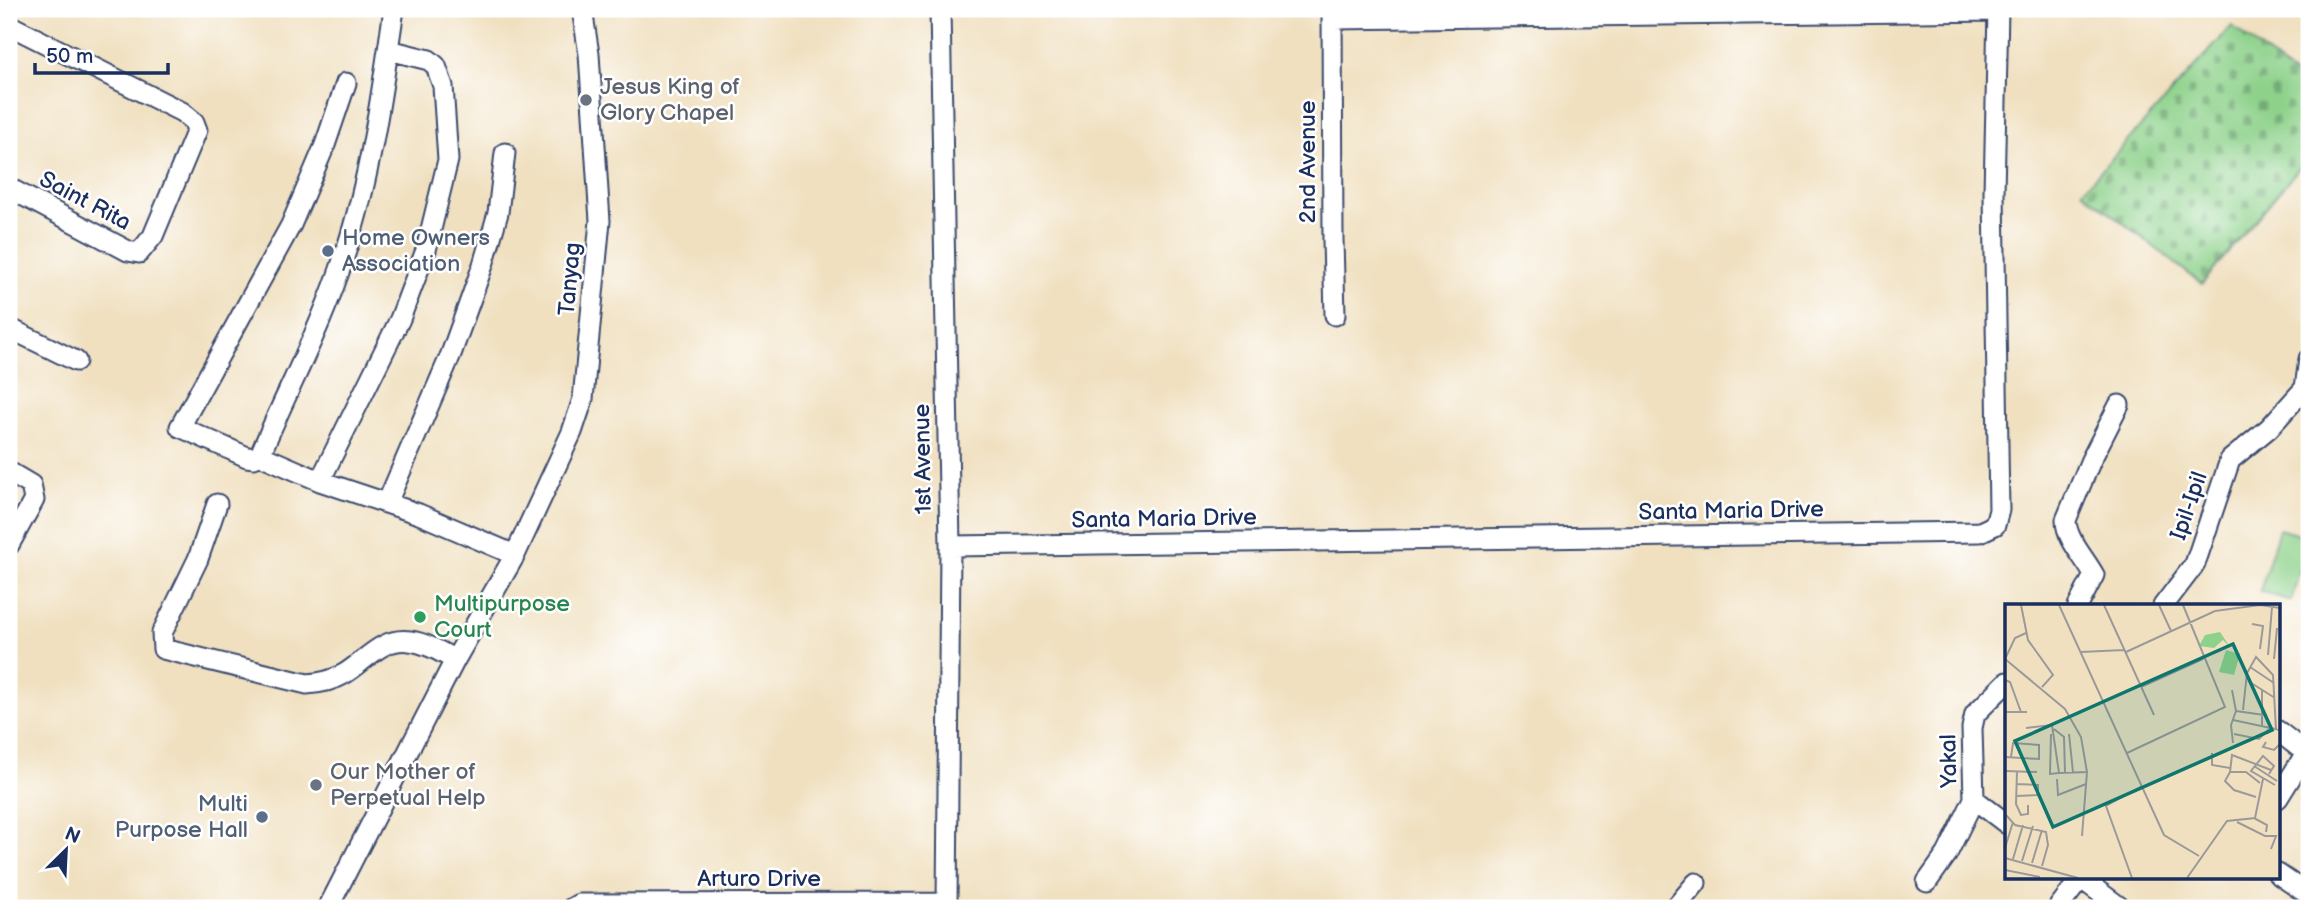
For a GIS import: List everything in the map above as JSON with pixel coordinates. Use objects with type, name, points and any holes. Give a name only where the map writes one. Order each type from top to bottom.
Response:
[{"type":"street","points":[[346,83],[325,145],[279,249],[180,427],[247,457],[260,455],[309,349],[345,257],[360,204],[389,50],[394,9]]},
{"type":"street","name":"Tanyag","points":[[328,908],[455,660],[519,548],[572,432],[583,399],[600,221],[589,54],[583,9]]},
{"type":"street","name":"1st Avenue","points":[[940,9],[950,546],[947,905]]},
{"type":"street","points":[[1332,14],[1998,10]]},
{"type":"street","name":"Santa Maria Drive","points":[[950,546],[1980,532],[1995,525],[1999,510],[1994,193],[1998,10]]},
{"type":"street","name":"2nd Avenue","points":[[1332,14],[1335,315]]},
{"type":"street","name":"Saint Rita","points":[[9,24],[182,111],[197,126],[153,236],[139,253],[128,251],[9,188]]},
{"type":"street","points":[[320,481],[400,318],[426,250],[448,160],[443,86],[436,66],[429,60],[389,50]]},
{"type":"street","points":[[387,503],[452,354],[483,265],[498,214],[505,153]]},
{"type":"street","points":[[9,328],[76,361]]},
{"type":"street","name":"Ipil-Ipil","points":[[2165,604],[2195,564],[2230,460],[2307,392],[2309,359]]},
{"type":"street","points":[[2079,604],[2094,575],[2074,544],[2066,520],[2091,460],[2119,405]]},
{"type":"street","points":[[260,455],[320,481],[519,548]]},
{"type":"street","points":[[9,472],[31,485],[34,500],[9,545]]},
{"type":"street","points":[[216,504],[198,559],[162,633],[163,649],[170,653],[307,684],[327,682],[344,674],[388,642],[412,641],[455,660]]},
{"type":"street","name":"Yakal","points":[[1927,882],[1947,854],[1974,799],[1972,728],[1975,714],[2005,684]]},
{"type":"street","points":[[2280,732],[2307,748],[2280,795]]},
{"type":"street","points":[[1974,799],[2005,822]]},
{"type":"street","points":[[2280,876],[2304,899]]},
{"type":"street","points":[[2058,908],[2080,878],[2121,908]]},
{"type":"street","points":[[1675,908],[1696,883]]},
{"type":"street","name":"Arturo Drive","points":[[572,908],[579,904],[947,905]]},
{"type":"green space","points":[[2232,26],[2309,87],[2309,156],[2202,284],[2082,191]]},
{"type":"green space","points":[[2279,529],[2309,538],[2291,601],[2260,591]]},
{"type":"place","name":"Jesus King of Glory Chapel","points":[[586,100]]},
{"type":"place","name":"Home Owners Association","points":[[328,251]]},
{"type":"place","name":"Multipurpose Court","points":[[420,617]]},
{"type":"place","name":"Our Mother of Perpetual Help","points":[[316,785]]},
{"type":"place","name":"Multi Purpose Hall","points":[[262,817]]}]
